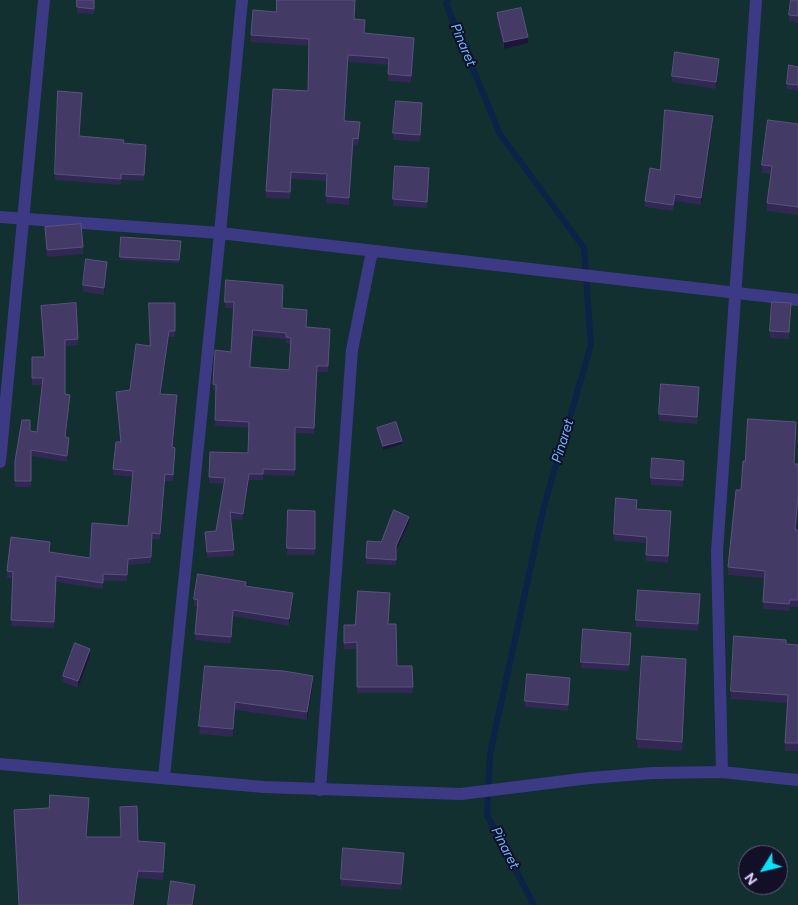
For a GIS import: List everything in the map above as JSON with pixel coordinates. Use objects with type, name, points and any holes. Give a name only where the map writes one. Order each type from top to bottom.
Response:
[{"type":"street","points":[[0,462],[44,0]]},
{"type":"street","points":[[164,777],[242,0]]},
{"type":"street","points":[[722,772],[717,552],[756,0]]},
{"type":"street","points":[[0,216],[220,233],[798,300]]},
{"type":"street","points":[[320,790],[352,350],[372,251]]},
{"type":"street","points":[[0,764],[320,790],[461,794],[589,778],[653,773],[722,772],[798,780]]},
{"type":"green space","points":[[0,0],[798,0],[798,905],[0,905]]},
{"type":"building","points":[[77,0],[94,0],[94,9],[77,7]]},
{"type":"building","points":[[277,0],[355,0],[354,19],[365,20],[364,33],[414,38],[411,76],[388,74],[389,58],[348,55],[344,121],[360,122],[358,139],[353,138],[349,198],[326,196],[327,174],[291,172],[290,192],[266,191],[273,89],[308,91],[309,39],[251,35],[253,10],[276,12]]},
{"type":"building","points":[[791,0],[798,0],[798,16],[789,15]]},
{"type":"building","points":[[521,8],[528,37],[504,42],[497,13]]},
{"type":"building","points":[[675,52],[719,59],[716,82],[672,76]]},
{"type":"building","points":[[789,65],[798,67],[798,85],[787,84]]},
{"type":"building","points":[[58,91],[82,93],[79,136],[124,140],[123,143],[146,145],[144,175],[121,174],[121,179],[55,174]]},
{"type":"building","points":[[396,101],[422,103],[420,135],[393,133]]},
{"type":"building","points":[[665,110],[713,116],[701,198],[675,194],[673,205],[645,201],[650,168],[660,170]]},
{"type":"building","points":[[768,120],[798,124],[798,207],[767,203],[772,166],[762,165]]},
{"type":"building","points":[[395,166],[429,168],[427,202],[393,199]]},
{"type":"building","points":[[81,224],[83,247],[47,250],[45,227]]},
{"type":"building","points":[[121,237],[181,241],[179,260],[120,257]]},
{"type":"building","points":[[86,259],[107,262],[104,288],[83,285]]},
{"type":"building","points":[[226,280],[283,285],[282,308],[307,310],[306,327],[330,329],[328,366],[317,366],[314,428],[295,427],[295,470],[263,469],[263,474],[249,474],[243,514],[230,512],[234,550],[207,552],[205,532],[216,531],[225,478],[209,477],[210,452],[248,453],[249,422],[215,420],[216,385],[213,384],[215,350],[231,352],[234,302],[225,302]],"holes":[[[253,330],[286,333],[286,337],[291,338],[289,370],[250,367]]]},
{"type":"building","points":[[772,302],[791,303],[789,332],[770,331]]},
{"type":"building","points":[[76,303],[78,339],[65,340],[65,394],[70,395],[65,437],[69,438],[67,456],[31,450],[31,481],[15,481],[15,461],[22,420],[30,420],[30,431],[37,432],[43,378],[32,378],[32,357],[45,357],[41,306]]},
{"type":"building","points":[[149,303],[175,303],[175,331],[169,331],[160,394],[177,395],[172,447],[175,448],[173,475],[165,474],[160,534],[152,533],[151,557],[128,559],[127,575],[103,574],[103,583],[56,576],[54,622],[11,620],[13,572],[7,571],[11,537],[50,542],[49,552],[90,558],[92,523],[128,526],[133,471],[113,469],[116,442],[121,442],[116,392],[130,390],[136,344],[150,346]]},
{"type":"building","points":[[661,384],[699,387],[697,417],[659,414]]},
{"type":"building","points":[[748,419],[796,422],[794,464],[798,464],[795,530],[798,530],[798,600],[790,600],[789,604],[763,602],[765,571],[728,567],[736,490],[741,490],[743,461],[745,461]]},
{"type":"building","points":[[396,422],[402,441],[383,446],[377,428]]},
{"type":"building","points":[[652,458],[684,461],[683,480],[651,478]]},
{"type":"building","points":[[616,498],[637,500],[636,509],[671,511],[668,556],[646,555],[647,537],[614,534]]},
{"type":"building","points":[[288,510],[315,511],[315,549],[287,548]]},
{"type":"building","points":[[394,510],[409,517],[396,546],[396,560],[366,558],[367,541],[381,542]]},
{"type":"building","points":[[198,574],[246,582],[245,586],[293,593],[289,619],[233,610],[231,637],[195,634],[198,600],[194,599]]},
{"type":"building","points":[[638,590],[700,594],[698,624],[636,620]]},
{"type":"building","points":[[358,591],[390,593],[388,624],[396,624],[397,666],[412,666],[413,687],[357,687],[357,642],[344,643],[344,625],[355,625]]},
{"type":"building","points":[[583,629],[631,633],[629,665],[581,662]]},
{"type":"building","points":[[734,636],[786,640],[786,644],[798,645],[798,743],[785,743],[788,695],[731,691]]},
{"type":"building","points":[[75,643],[90,649],[78,681],[63,676]]},
{"type":"building","points":[[642,656],[686,659],[682,742],[637,739]]},
{"type":"building","points":[[205,666],[284,671],[313,676],[307,712],[235,702],[233,729],[199,726]]},
{"type":"building","points":[[527,674],[570,678],[568,705],[525,701]]},
{"type":"building","points":[[50,795],[89,798],[86,837],[121,837],[120,807],[137,806],[138,841],[165,843],[163,872],[138,871],[133,905],[19,905],[14,810],[49,808]]},
{"type":"building","points":[[343,848],[404,853],[401,884],[341,879]]},
{"type":"building","points":[[171,881],[195,885],[192,905],[168,905]]},
{"type":"waterway","name":"Pinaret","points":[[448,0],[446,4],[500,134],[584,248],[591,345],[544,506],[490,754],[487,815],[534,905]]}]
